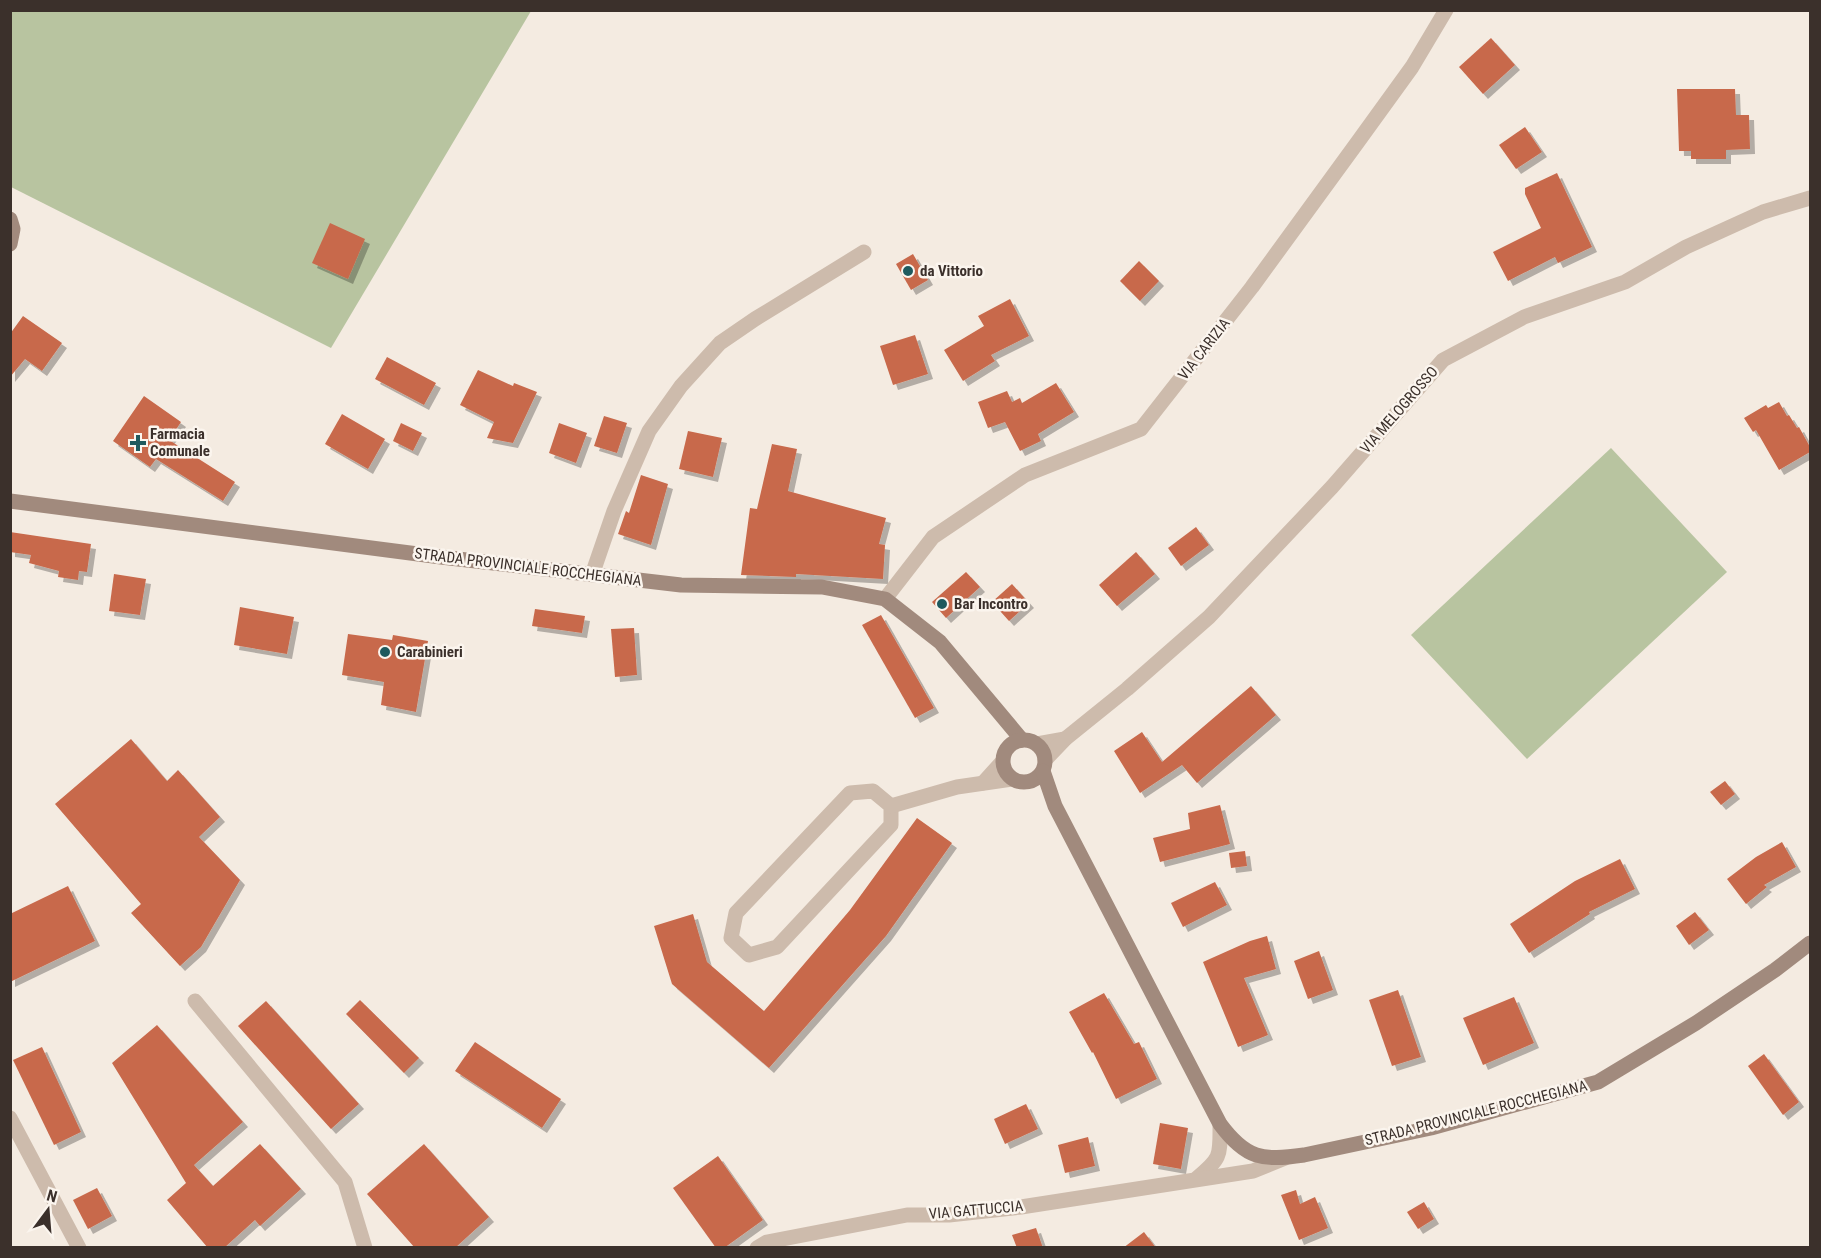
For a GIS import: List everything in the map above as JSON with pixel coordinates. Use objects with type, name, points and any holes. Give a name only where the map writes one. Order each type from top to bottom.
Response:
[{"type":"main road","points":[[10,219],[13,229],[10,244]]},
{"type":"main road","name":"STRADA PROVINCIALE ROCCHEGIANA","points":[[10,501],[681,585],[822,587],[885,599],[940,642],[992,703],[1022,744]]},
{"type":"main road","points":[[1044,765],[1037,779],[1023,783],[1012,779],[1005,771],[1002,762],[1022,744],[1041,748],[1055,806],[1220,1124],[1231,1139],[1243,1149]]},
{"type":"main road","points":[[1030,782],[1055,806]]},
{"type":"main road","name":"STRADA PROVINCIALE ROCCHEGIANA","points":[[1243,1149],[1258,1156],[1285,1158],[1431,1128],[1598,1082],[1696,1023],[1775,970],[1810,943]]},
{"type":"street","name":"VIA CARIZIA","points":[[885,599],[933,537],[1025,475],[1141,429],[1252,287],[1363,135],[1412,67],[1446,10]]},
{"type":"street","name":"VIA MELOGROSSO","points":[[1044,765],[1065,739],[1127,690],[1209,617],[1332,487],[1443,360],[1524,317],[1625,282],[1686,247],[1764,212],[1810,198]]},
{"type":"street","points":[[592,574],[614,511],[649,431],[681,386],[720,343],[864,252]]},
{"type":"street","name":"VIA MELOGROSSO","points":[[1022,744],[1065,739]]},
{"type":"street","points":[[983,783],[1002,762]]},
{"type":"street","points":[[891,806],[957,787],[1012,779]]},
{"type":"street","points":[[873,790],[891,806],[891,825],[777,947],[749,955],[731,938],[736,913],[850,793],[873,790]]},
{"type":"street","points":[[195,1000],[345,1182],[365,1248]]},
{"type":"street","points":[[10,1118],[80,1248]]},
{"type":"street","points":[[1197,1178],[1218,1158],[1220,1124]]},
{"type":"street","points":[[1226,1175],[1234,1169],[1243,1149]]},
{"type":"street","name":"VIA GATTUCCIA","points":[[757,1248],[767,1242],[907,1215],[949,1215],[1021,1207],[1253,1171],[1285,1158]]},
{"type":"green space","points":[[10,11],[531,11],[331,348],[11,187]]},
{"type":"green space","points":[[1611,448],[1727,572],[1527,759],[1411,635]]},
{"type":"building","points":[[1491,38],[1515,65],[1483,94],[1459,67]]},
{"type":"building","points":[[1677,89],[1735,89],[1736,115],[1749,115],[1750,149],[1726,150],[1726,159],[1691,159],[1691,151],[1679,151]]},
{"type":"building","points":[[1525,127],[1542,152],[1516,169],[1499,145]]},
{"type":"building","points":[[1557,173],[1592,247],[1558,263],[1555,257],[1508,281],[1493,252],[1541,228],[1525,194],[1525,188]]},
{"type":"building","points":[[330,223],[365,239],[348,279],[312,263]]},
{"type":"building","points":[[913,254],[928,280],[911,290],[896,264]]},
{"type":"building","points":[[1139,261],[1159,281],[1140,301],[1120,281]]},
{"type":"building","points":[[1010,299],[1029,336],[991,355],[995,361],[963,381],[944,350],[984,326],[978,316]]},
{"type":"building","points":[[23,316],[62,343],[42,371],[25,359],[10,377],[10,334]]},
{"type":"building","points":[[915,335],[928,374],[893,385],[880,346]]},
{"type":"building","points":[[387,357],[436,383],[424,405],[375,379]]},
{"type":"building","points":[[478,370],[513,386],[514,383],[537,392],[513,443],[487,438],[494,422],[460,405]]},
{"type":"building","points":[[1056,383],[1074,412],[1038,434],[1041,441],[1020,451],[1005,422],[988,428],[978,402],[1007,391],[1012,402],[1020,398],[1022,403]]},
{"type":"building","points":[[144,396],[181,422],[169,440],[235,482],[223,501],[156,459],[150,467],[113,441]]},
{"type":"building","points":[[1779,402],[1787,416],[1789,415],[1797,428],[1799,427],[1810,447],[1810,452],[1779,470],[1756,430],[1753,432],[1744,418],[1766,405],[1768,408]]},
{"type":"building","points":[[342,414],[385,439],[368,469],[325,444]]},
{"type":"building","points":[[604,416],[627,423],[617,453],[594,446]]},
{"type":"building","points":[[401,423],[422,433],[413,451],[393,441]]},
{"type":"building","points":[[559,423],[587,433],[576,463],[549,453]]},
{"type":"building","points":[[688,431],[722,438],[713,477],[679,469]]},
{"type":"building","points":[[772,444],[797,449],[788,491],[886,518],[879,544],[885,545],[883,579],[796,574],[796,577],[741,575],[750,508],[757,509]]},
{"type":"building","points":[[641,475],[668,484],[651,545],[618,534],[626,511],[629,513]]},
{"type":"building","points":[[1196,527],[1209,545],[1181,566],[1168,548]]},
{"type":"building","points":[[10,532],[91,544],[87,572],[79,571],[78,580],[58,577],[59,571],[29,563],[31,555],[10,552]]},
{"type":"building","points":[[1136,552],[1155,574],[1117,606],[1099,585]]},
{"type":"building","points":[[966,572],[980,587],[946,618],[932,602]]},
{"type":"building","points":[[114,574],[146,579],[140,615],[109,611]]},
{"type":"building","points":[[1012,584],[1029,603],[1009,621],[992,602]]},
{"type":"building","points":[[240,607],[294,617],[287,654],[234,645]]},
{"type":"building","points":[[535,609],[585,616],[582,633],[532,626]]},
{"type":"building","points":[[881,615],[934,708],[915,718],[862,625]]},
{"type":"building","points":[[634,628],[637,675],[615,677],[611,629]]},
{"type":"building","points":[[348,634],[392,640],[393,635],[428,641],[416,712],[381,705],[384,682],[342,675]]},
{"type":"building","points":[[1251,686],[1276,715],[1197,783],[1182,765],[1140,793],[1114,751],[1142,732],[1162,762]]},
{"type":"building","points":[[131,739],[167,781],[178,770],[220,817],[199,837],[240,880],[201,947],[180,966],[131,913],[141,904],[55,804]]},
{"type":"building","points":[[1725,781],[1735,794],[1721,805],[1710,792]]},
{"type":"building","points":[[1220,805],[1230,844],[1160,862],[1153,838],[1190,829],[1188,813]]},
{"type":"building","points":[[917,818],[952,843],[886,936],[769,1068],[672,984],[654,926],[693,914],[707,962],[764,1011],[850,910]]},
{"type":"building","points":[[1782,842],[1796,867],[1764,885],[1767,887],[1746,904],[1727,879],[1756,857]]},
{"type":"building","points":[[1245,851],[1247,866],[1231,868],[1229,853]]},
{"type":"building","points":[[1620,859],[1635,889],[1589,912],[1590,914],[1529,953],[1510,924],[1575,881]]},
{"type":"building","points":[[1215,882],[1227,905],[1183,927],[1171,903]]},
{"type":"building","points":[[68,886],[95,941],[10,982],[10,914]]},
{"type":"building","points":[[1695,912],[1709,930],[1689,945],[1676,926]]},
{"type":"building","points":[[1267,936],[1276,969],[1244,978],[1268,1035],[1238,1047],[1203,962]]},
{"type":"building","points":[[1319,951],[1333,990],[1308,999],[1294,961]]},
{"type":"building","points":[[1398,990],[1421,1057],[1392,1066],[1369,1000]]},
{"type":"building","points":[[1104,993],[1134,1044],[1139,1042],[1157,1079],[1116,1099],[1093,1052],[1069,1012]]},
{"type":"building","points":[[1514,997],[1534,1043],[1483,1065],[1463,1018]]},
{"type":"building","points":[[360,1000],[419,1058],[404,1073],[346,1014]]},
{"type":"building","points":[[266,1001],[359,1104],[331,1129],[238,1026]]},
{"type":"building","points":[[157,1025],[243,1122],[194,1165],[213,1186],[260,1144],[301,1189],[260,1226],[255,1220],[224,1248],[208,1248],[167,1200],[186,1183],[112,1063]]},
{"type":"building","points":[[475,1042],[561,1099],[542,1128],[455,1071]]},
{"type":"building","points":[[42,1047],[81,1132],[54,1145],[13,1060]]},
{"type":"building","points":[[1764,1054],[1799,1102],[1783,1115],[1748,1066]]},
{"type":"building","points":[[1026,1104],[1038,1129],[1005,1144],[994,1119]]},
{"type":"building","points":[[1160,1123],[1188,1128],[1181,1169],[1153,1164]]},
{"type":"building","points":[[1088,1137],[1095,1166],[1065,1173],[1058,1145]]},
{"type":"building","points":[[424,1144],[489,1217],[455,1248],[415,1248],[367,1194]]},
{"type":"building","points":[[718,1156],[763,1220],[724,1248],[716,1248],[673,1188]]},
{"type":"building","points":[[97,1188],[112,1216],[88,1229],[73,1200]]},
{"type":"building","points":[[1296,1190],[1300,1204],[1315,1197],[1328,1228],[1299,1240],[1281,1195]]},
{"type":"building","points":[[1424,1202],[1434,1219],[1418,1229],[1407,1212]]},
{"type":"building","points":[[1036,1228],[1043,1248],[1017,1248],[1012,1235]]},
{"type":"building","points":[[1144,1232],[1156,1248],[1123,1248]]},
{"type":"place","name":"da Vittorio","points":[[908,271]]},
{"type":"place","name":"Farmacia Comunale","points":[[138,443]]},
{"type":"place","name":"Bar Incontro","points":[[942,604]]},
{"type":"place","name":"Carabinieri","points":[[385,652]]}]
